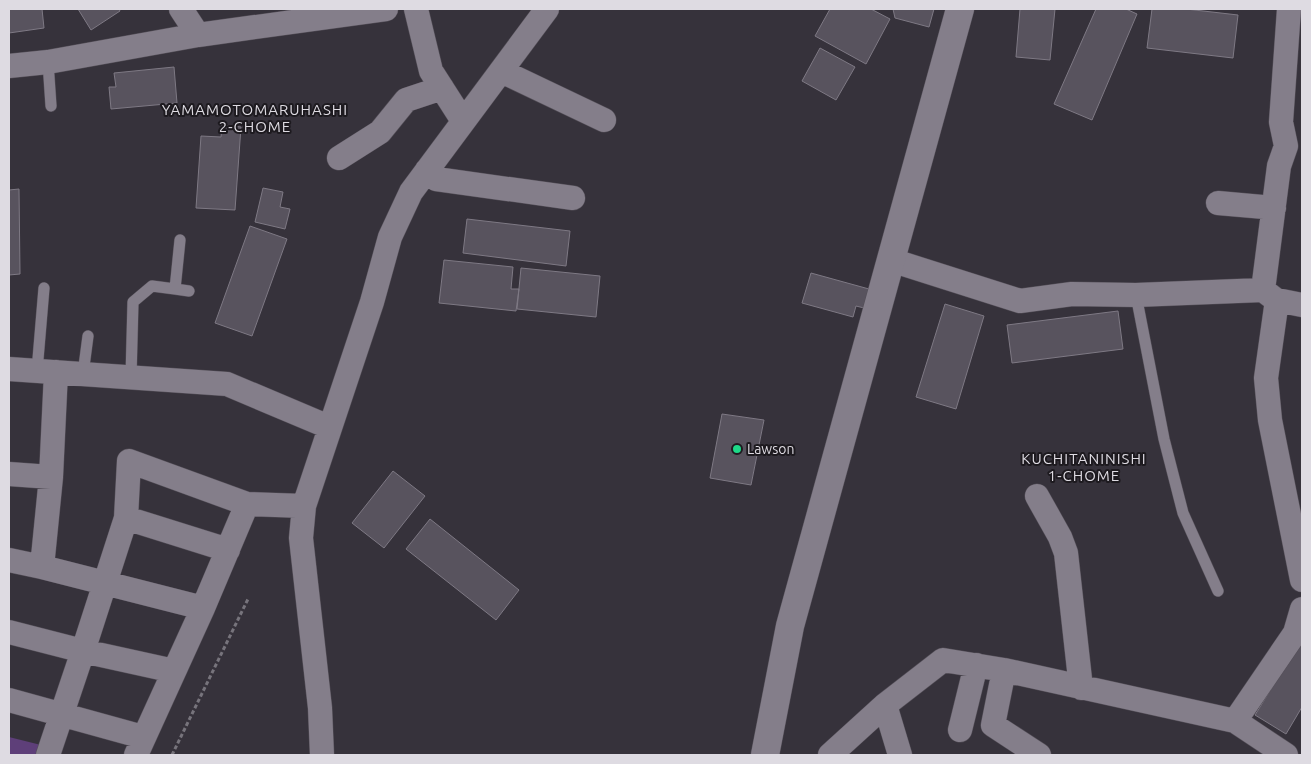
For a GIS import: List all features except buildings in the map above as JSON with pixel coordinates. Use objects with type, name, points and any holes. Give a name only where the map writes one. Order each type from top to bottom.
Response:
[{"type":"street","points":[[181,9],[198,35]]},
{"type":"street","points":[[9,66],[48,62],[198,35],[386,9]]},
{"type":"street","points":[[416,9],[431,71],[463,121]]},
{"type":"street","points":[[322,755],[320,708],[301,538],[304,506],[372,302],[390,237],[411,192],[547,9]]},
{"type":"street","points":[[765,755],[790,626],[960,9]]},
{"type":"street","points":[[1289,9],[1281,122],[1286,146],[1279,166],[1274,208],[1266,378],[1270,420],[1302,580]]},
{"type":"street","points":[[501,71],[604,120]]},
{"type":"street","points":[[339,158],[380,132],[406,100],[442,88]]},
{"type":"street","points":[[427,170],[436,179],[573,198]]},
{"type":"street","points":[[1218,203],[1274,208]]},
{"type":"street","points":[[891,260],[1020,301],[1072,294],[1270,295],[1302,305]]},
{"type":"street","points":[[9,369],[227,384],[329,427]]},
{"type":"street","points":[[42,567],[51,477],[47,372]]},
{"type":"street","points":[[48,755],[84,651],[126,518],[129,461],[178,467],[247,504],[304,506]]},
{"type":"street","points":[[9,474],[51,477]]},
{"type":"street","points":[[1037,496],[1060,537],[1066,553],[1081,688]]},
{"type":"street","points":[[9,700],[62,714],[139,746],[203,608],[247,504]]},
{"type":"street","points":[[126,518],[228,550]]},
{"type":"street","points":[[9,560],[203,608]]},
{"type":"street","points":[[1235,721],[1295,633],[1302,610]]},
{"type":"street","points":[[9,632],[174,671]]},
{"type":"street","points":[[830,755],[885,705],[943,660],[1004,670],[1235,721],[1286,755]]},
{"type":"street","points":[[960,730],[976,665]]},
{"type":"street","points":[[1004,670],[993,725],[1039,755]]},
{"type":"street","points":[[885,705],[900,755]]},
{"type":"lane","points":[[48,62],[51,106]]},
{"type":"lane","points":[[175,289],[180,240]]},
{"type":"lane","points":[[131,377],[133,302],[152,286],[189,291]]},
{"type":"lane","points":[[44,288],[47,372]]},
{"type":"lane","points":[[1136,295],[1164,439],[1183,513],[1218,591]]},
{"type":"lane","points":[[83,374],[88,336]]},
{"type":"path","points":[[172,755],[248,599]]},
{"type":"shaded area","points":[[9,737],[49,747],[46,755],[9,755]]},
{"type":"place","name":"Lawson","points":[[737,449]]},
{"type":"district","name":"YAMAMOTOMARUHASHI 2-CHOME","points":[[255,118]]},
{"type":"district","name":"KUCHITANINISHI 1-CHOME","points":[[1084,468]]}]
